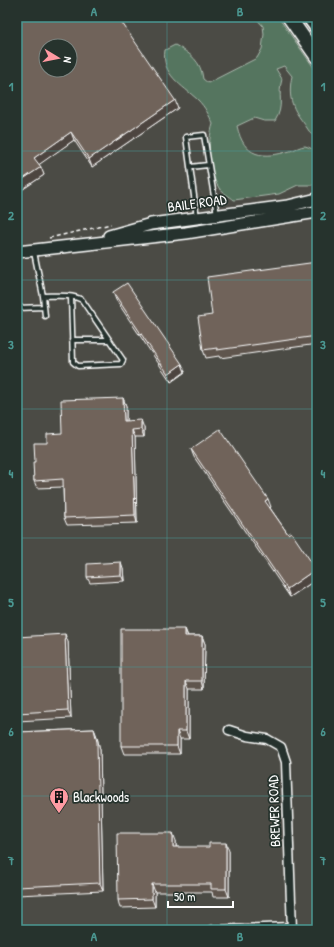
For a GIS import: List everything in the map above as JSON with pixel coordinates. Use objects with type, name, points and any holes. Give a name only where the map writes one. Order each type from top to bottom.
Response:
[{"type":"main road","points":[[289,17],[317,57]]},
{"type":"main road","points":[[310,17],[317,28]]},
{"type":"street","name":"BAILE ROAD","points":[[82,243],[151,224],[288,206],[317,199]]},
{"type":"street","name":"BAILE ROAD","points":[[17,252],[82,243],[150,238],[317,212]]},
{"type":"street","points":[[218,215],[220,227]]},
{"type":"street","points":[[197,218],[200,230]]},
{"type":"street","name":"BREWER ROAD","points":[[229,730],[247,736],[267,738],[281,747],[286,762],[292,929]]},
{"type":"street","points":[[212,930],[292,929]]},
{"type":"lane","points":[[197,218],[186,137],[204,135],[206,154],[218,215]]},
{"type":"lane","points":[[190,167],[208,165]]},
{"type":"lane","points":[[34,249],[43,296],[45,316]]},
{"type":"lane","points":[[43,296],[71,297],[82,300],[123,360],[121,364],[75,364],[73,362],[71,297]]},
{"type":"lane","points":[[17,308],[44,307]]},
{"type":"lane","points":[[72,340],[109,340]]},
{"type":"shaded area","points":[[17,17],[317,17],[317,930],[17,930]]},
{"type":"green space","points":[[255,17],[278,17],[317,72],[317,139],[309,131],[293,106],[290,89],[292,76],[284,66],[276,69],[282,79],[280,90],[280,110],[275,121],[264,121],[254,118],[237,126],[240,137],[244,145],[256,154],[280,154],[305,146],[317,151],[317,185],[298,185],[279,194],[234,200],[220,190],[213,174],[209,148],[213,124],[207,111],[198,100],[179,84],[169,73],[166,66],[165,50],[175,45],[190,55],[200,67],[203,79],[208,83],[257,58],[262,49],[264,34],[263,26]]},
{"type":"building","points":[[17,17],[118,17],[175,100],[89,159],[71,132],[34,158],[41,167],[17,183]]},
{"type":"building","points":[[317,262],[317,336],[217,350],[217,348],[203,350],[198,317],[212,315],[207,277]]},
{"type":"building","points":[[127,283],[182,364],[168,374],[113,292]]},
{"type":"building","points":[[123,398],[124,421],[141,420],[141,429],[132,430],[135,515],[64,518],[63,479],[34,481],[34,443],[47,443],[47,434],[62,433],[61,400]]},
{"type":"building","points":[[220,429],[268,499],[265,501],[288,534],[291,532],[316,569],[287,589],[191,449]]},
{"type":"building","points":[[121,562],[121,575],[87,577],[87,564]]},
{"type":"building","points":[[121,629],[185,629],[185,636],[202,636],[202,681],[186,681],[186,731],[177,731],[177,746],[121,746]]},
{"type":"building","points":[[65,634],[68,710],[17,713],[17,637]]},
{"type":"building","name":"Blackwoods","points":[[94,729],[97,742],[100,883],[17,887],[17,732]]},
{"type":"building","points":[[117,833],[173,833],[173,847],[209,847],[209,843],[226,843],[226,889],[211,889],[211,884],[152,884],[152,899],[118,900]]},
{"type":"place","name":"Blackwoods","points":[[59,814]]}]
